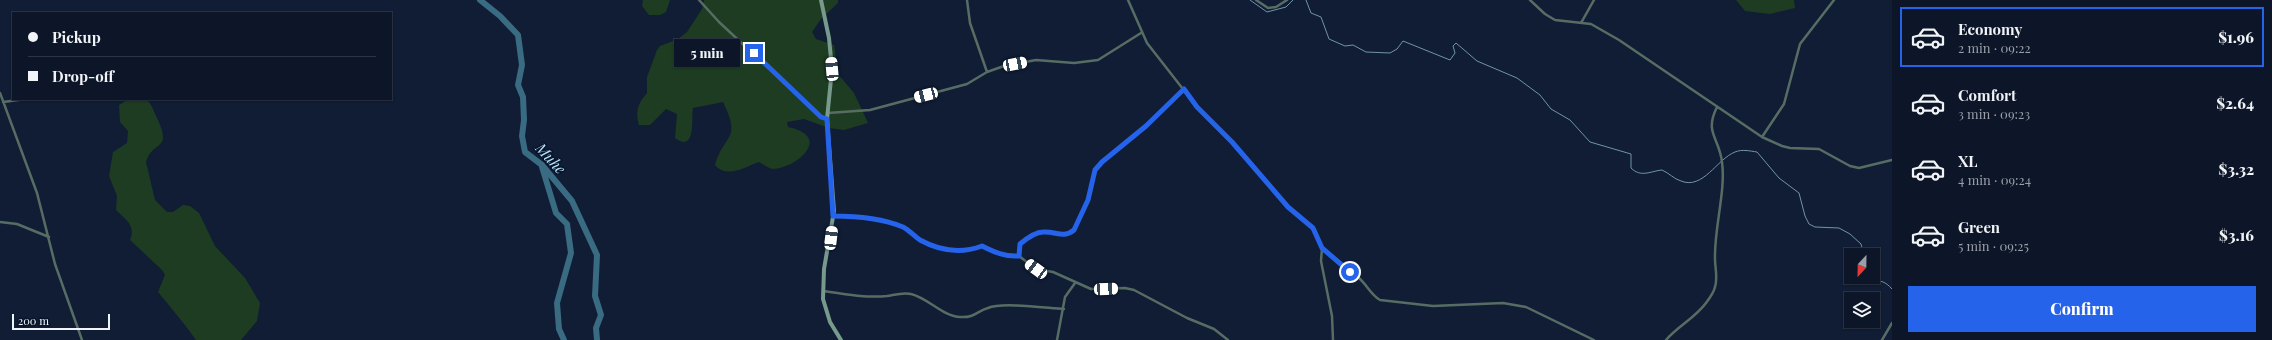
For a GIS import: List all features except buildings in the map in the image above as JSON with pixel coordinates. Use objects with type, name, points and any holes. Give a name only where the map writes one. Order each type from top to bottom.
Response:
[{"type":"main road","points":[[821,0],[829,38],[832,69],[827,119],[833,216],[824,269],[823,291],[825,310],[841,340]]},
{"type":"street","points":[[699,0],[719,22],[821,117],[827,119]]},
{"type":"street","points":[[966,0],[970,23],[986,72]]},
{"type":"street","points":[[1128,0],[1141,33],[1197,107],[1232,142],[1288,207],[1313,228],[1322,248],[1341,266],[1359,278],[1375,297],[1380,300],[1433,306],[1503,303],[1519,306],[1557,321],[1594,340]]},
{"type":"street","points":[[1256,0],[1268,8],[1276,8],[1288,0]]},
{"type":"street","points":[[1530,0],[1545,14],[1555,20],[1591,24],[1619,40],[1762,136],[1782,146],[1820,149],[1850,166],[1860,168],[1892,160]]},
{"type":"street","points":[[1581,23],[1594,0]]},
{"type":"street","points":[[1762,136],[1784,104],[1800,44],[1834,0]]},
{"type":"street","points":[[828,113],[870,110],[967,84],[986,72],[1036,60],[1074,63],[1098,60],[1141,33]]},
{"type":"street","points":[[1019,256],[1020,244],[1037,234],[1043,232],[1064,235],[1074,230],[1088,200],[1095,170],[1102,162],[1167,108],[1184,89]]},
{"type":"street","points":[[0,94],[37,193],[55,264],[82,340]]},
{"type":"street","points":[[3,102],[18,100]]},
{"type":"street","points":[[1666,340],[1676,328],[1696,314],[1706,303],[1715,287],[1714,260],[1723,175],[1722,158],[1711,128],[1711,119],[1717,106]]},
{"type":"street","points":[[833,216],[856,216],[889,223],[908,230],[920,240],[942,249],[970,250],[982,246],[997,253],[1011,257],[1019,256],[1036,269],[1053,272],[1091,289],[1124,288],[1134,290],[1186,318],[1214,329],[1228,340]]},
{"type":"street","points":[[0,222],[17,224],[49,237]]},
{"type":"street","points":[[1322,248],[1321,261],[1332,316],[1333,340]]},
{"type":"street","points":[[1057,340],[1064,309],[1065,297],[1075,283]]},
{"type":"street","points":[[823,291],[886,296],[909,294],[922,298],[947,314],[958,317],[979,314],[987,308],[1000,306],[1064,309]]},
{"type":"street","points":[[1882,340],[1892,323]]},
{"type":"green space","points":[[643,0],[670,0],[666,12],[660,15],[649,15],[642,6]]},
{"type":"green space","points":[[704,0],[838,0],[838,3],[821,19],[812,32],[816,39],[834,45],[838,74],[854,93],[868,123],[844,130],[829,128],[804,119],[787,122],[788,127],[802,132],[808,138],[809,145],[806,152],[791,164],[782,168],[773,169],[759,162],[731,172],[720,169],[715,165],[730,136],[731,131],[731,124],[723,102],[693,108],[692,132],[687,141],[682,142],[675,138],[677,114],[666,109],[650,125],[639,125],[637,112],[641,100],[647,93],[647,77],[657,50],[660,46],[678,39],[687,32],[702,9]]},
{"type":"green space","points":[[1736,0],[1794,0],[1795,8],[1770,14],[1745,11]]},
{"type":"green space","points":[[127,100],[147,100],[153,108],[163,136],[162,141],[149,155],[146,162],[155,200],[167,212],[173,212],[183,205],[190,206],[199,213],[215,246],[245,278],[260,303],[257,321],[241,340],[196,340],[158,292],[165,275],[162,270],[130,240],[132,230],[129,223],[116,210],[117,196],[109,176],[113,152],[127,143],[128,131],[120,122],[119,105]]},
{"type":"waterway","name":"Muhe","points":[[480,0],[500,16],[518,35],[522,65],[518,85],[523,97],[524,120],[522,136],[525,152],[542,165],[572,201],[597,255],[595,296],[601,315],[596,328],[597,340]]},
{"type":"waterway","points":[[1250,0],[1267,12],[1286,7],[1293,0]]},
{"type":"waterway","points":[[1306,0],[1311,13],[1321,17],[1329,39],[1345,46],[1353,45],[1366,52],[1390,53],[1397,49],[1403,41],[1450,60],[1455,53],[1453,46],[1456,43],[1477,61],[1517,78],[1540,95],[1551,109],[1570,120],[1590,142],[1631,154],[1631,168],[1639,173],[1662,170],[1678,180],[1689,183],[1703,178],[1728,156],[1735,152],[1743,150],[1757,152],[1779,178],[1799,193],[1805,216],[1809,224],[1815,227],[1839,228],[1850,234],[1861,244],[1862,248]]},
{"type":"waterway","points":[[542,167],[556,213],[567,224],[571,253],[557,303],[559,329],[564,340]]},
{"type":"waterway","points":[[1880,281],[1887,284],[1892,289]]},
{"type":"route","points":[[754,53],[811,105],[821,117],[827,119],[834,211],[833,216],[856,216],[876,219],[908,230],[920,240],[942,249],[970,250],[982,246],[997,253],[1011,257],[1019,256],[1020,244],[1026,238],[1043,232],[1064,235],[1069,234],[1074,230],[1082,216],[1088,200],[1095,170],[1102,162],[1167,108],[1184,89],[1197,107],[1232,142],[1255,171],[1288,207],[1313,228],[1322,248],[1341,266],[1350,272]]}]
